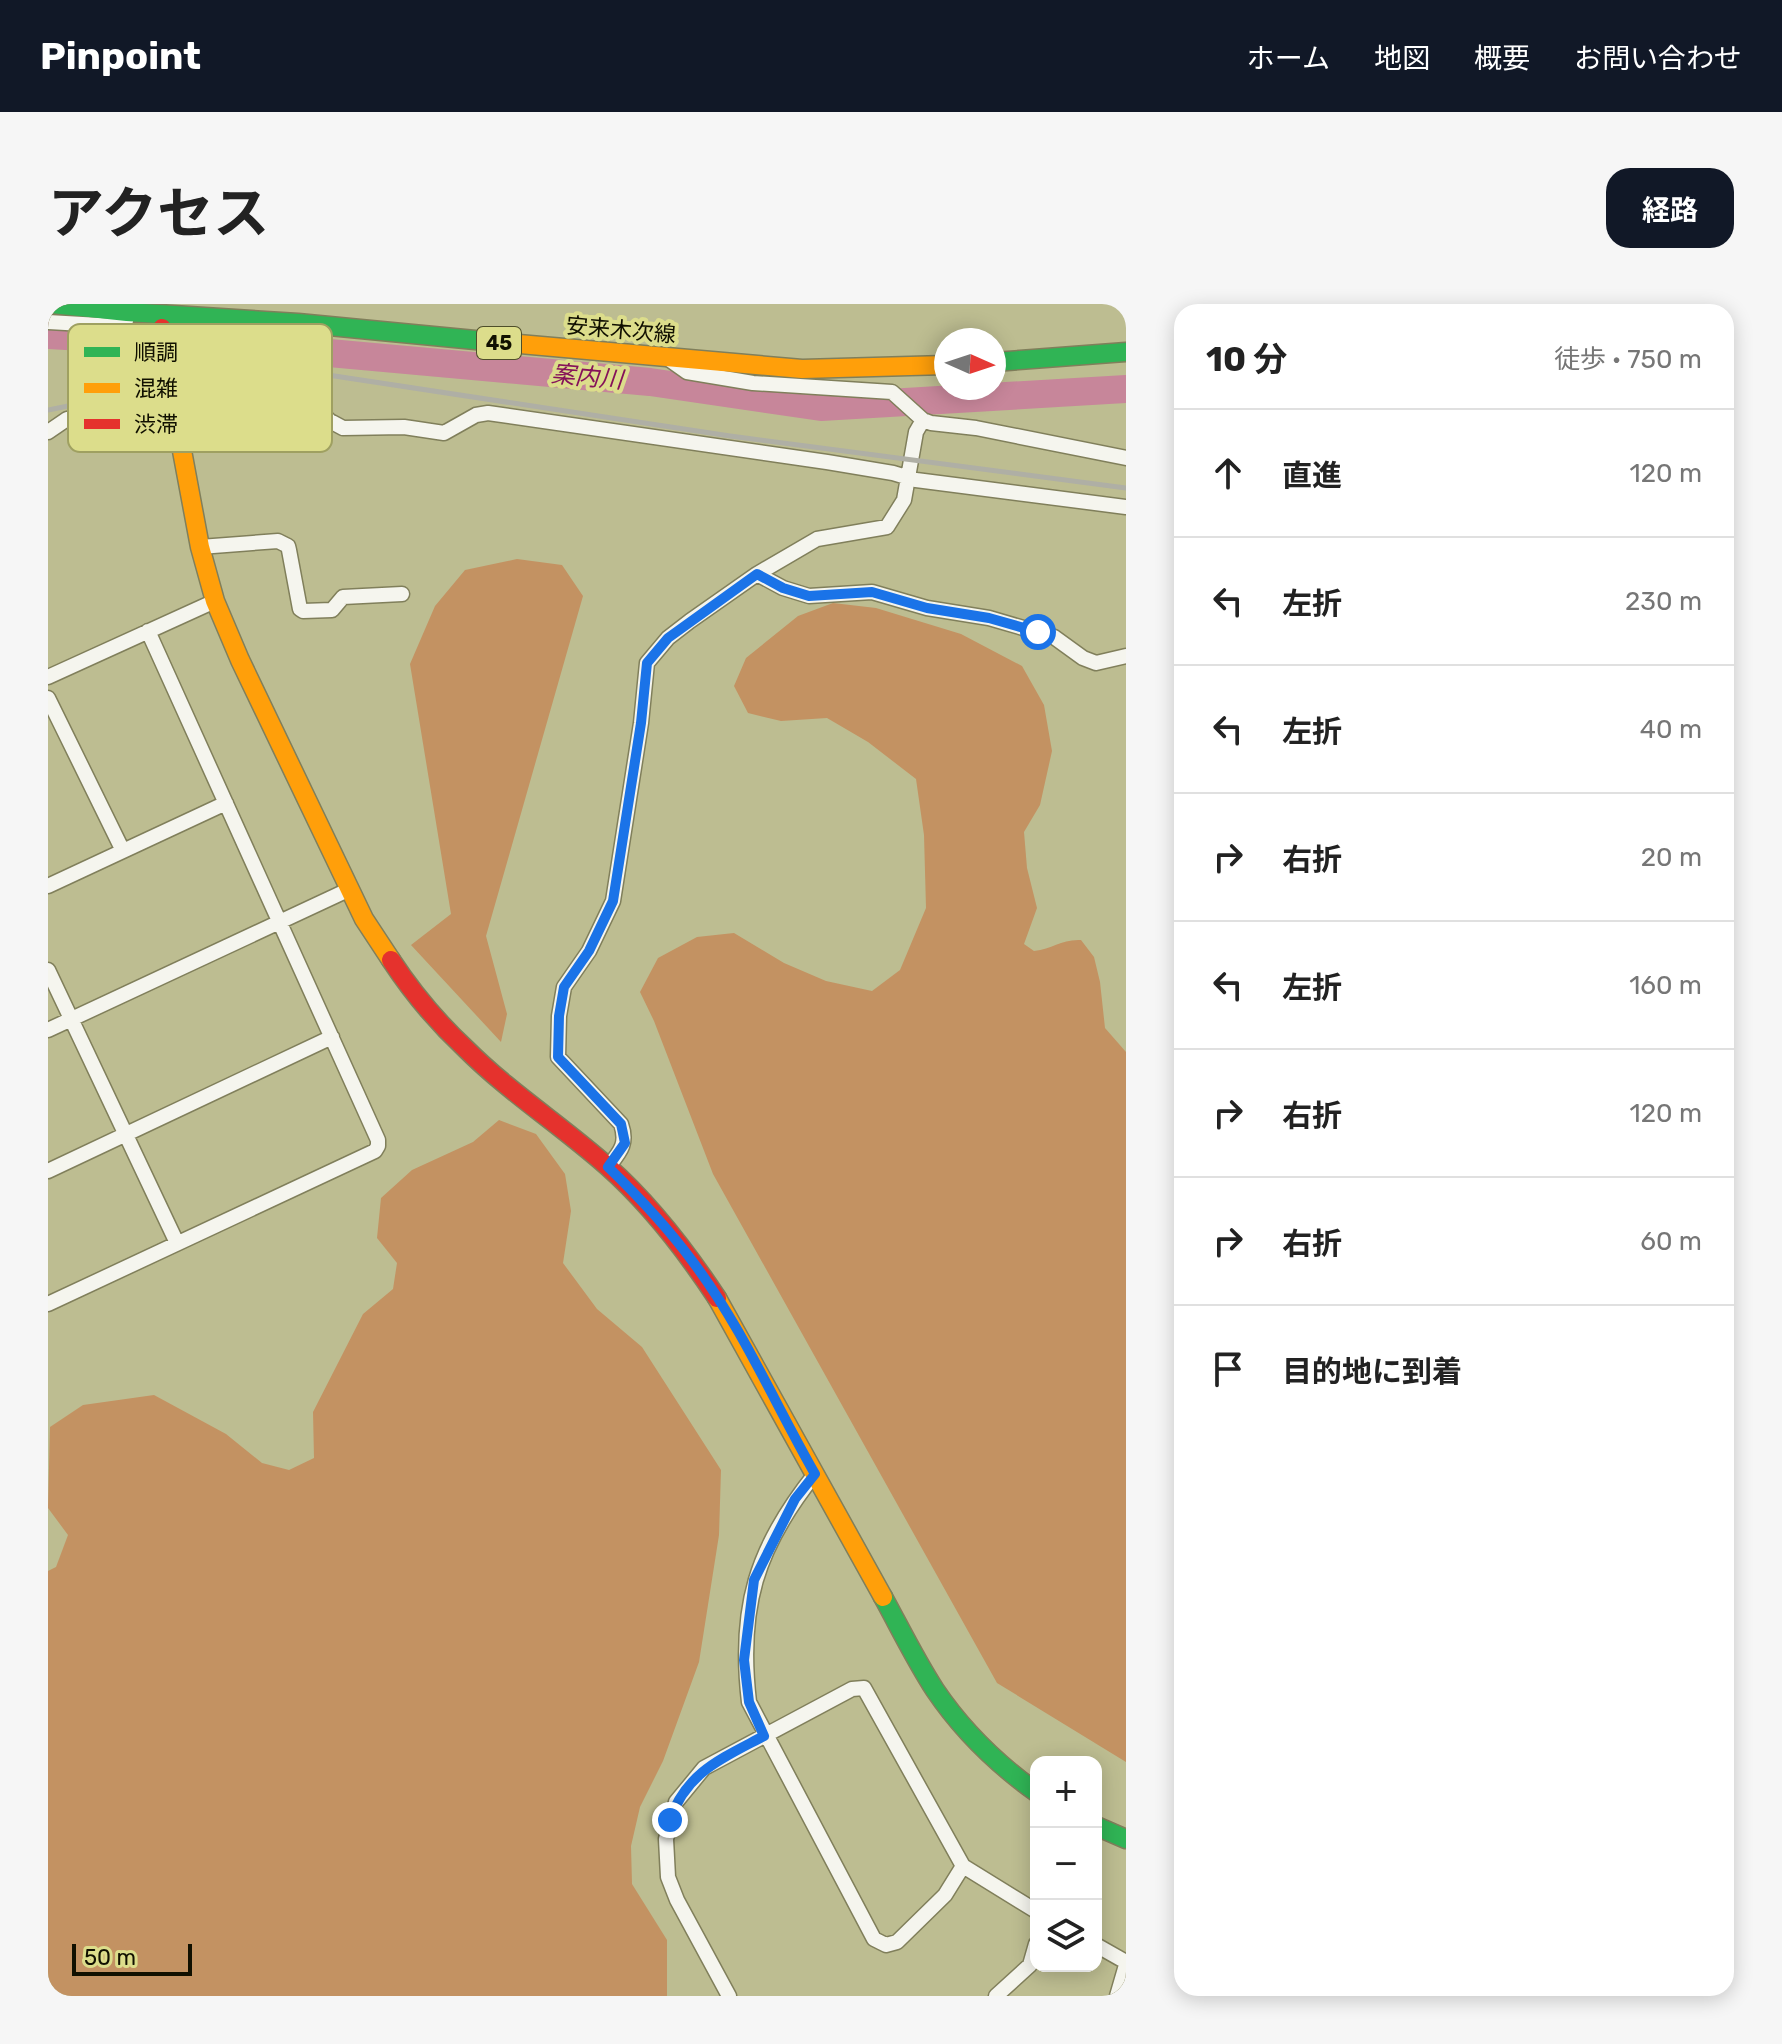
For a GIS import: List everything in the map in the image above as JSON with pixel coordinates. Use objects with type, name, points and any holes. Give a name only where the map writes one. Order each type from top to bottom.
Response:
[{"type":"street","name":"安来木次線","points":[[52,304],[127,312],[161,321],[308,324]]},
{"type":"street","points":[[121,324],[126,321],[127,312]]},
{"type":"street","points":[[48,322],[82,324]]},
{"type":"street","name":"安来木次線","points":[[332,326],[802,369],[934,365]]},
{"type":"street","points":[[1006,361],[1126,352]]},
{"type":"street","points":[[668,359],[687,372],[753,383],[887,391],[901,399],[921,418],[944,425],[976,428],[1126,458]]},
{"type":"street","points":[[332,422],[343,428],[404,427],[444,433],[476,415],[488,413],[827,462],[909,478],[1126,507]]},
{"type":"street","points":[[608,1167],[621,1150],[625,1135],[621,1124],[558,1057],[559,1016],[564,987],[589,951],[613,901],[641,723],[647,663],[668,638],[757,574],[817,539],[887,527],[904,500],[921,418]]},
{"type":"street","points":[[48,432],[68,419]]},
{"type":"street","points":[[182,452],[200,547],[215,601],[348,890],[384,951],[438,1020],[466,1050],[608,1167],[644,1203],[695,1265],[728,1316],[934,1689],[991,1759],[1030,1788]]},
{"type":"street","points":[[200,547],[278,541],[285,544],[303,611],[332,610],[343,597],[402,594]]},
{"type":"street","points":[[757,574],[783,588],[809,596],[872,592],[927,608],[989,618],[1054,637],[1083,658],[1096,663],[1126,656]]},
{"type":"street","points":[[48,677],[215,601]]},
{"type":"street","points":[[48,1304],[375,1151],[378,1146],[332,1037],[148,631]]},
{"type":"street","points":[[48,698],[123,851]]},
{"type":"street","points":[[48,886],[226,803]]},
{"type":"street","points":[[48,1030],[348,890]]},
{"type":"street","points":[[48,970],[177,1243]]},
{"type":"street","points":[[48,1171],[332,1037]]},
{"type":"street","points":[[815,1474],[795,1499],[754,1580],[744,1660],[749,1702],[764,1736],[874,1939],[886,1945],[897,1942],[945,1895],[963,1866]]},
{"type":"street","points":[[729,1996],[677,1900],[668,1877],[666,1839],[676,1802],[704,1768],[852,1689],[864,1688],[963,1866],[1030,1907]]},
{"type":"street","points":[[1101,1828],[1126,1839]]},
{"type":"street","points":[[1102,1949],[1126,1964],[1117,1996]]},
{"type":"street","points":[[996,1996],[1030,1965]]},
{"type":"shaded area","points":[[517,559],[562,565],[583,596],[486,936],[507,1014],[501,1042],[411,945],[451,914],[410,664],[435,606],[465,570]]},
{"type":"shaded area","points":[[833,603],[876,608],[961,634],[1022,666],[1044,705],[1052,751],[1040,805],[1024,832],[1027,868],[1037,908],[1024,944],[1034,951],[1081,940],[1094,957],[1105,1028],[1126,1052],[1126,1762],[997,1683],[713,1174],[640,992],[658,958],[697,937],[734,933],[784,963],[826,981],[872,991],[900,970],[926,908],[924,835],[916,779],[868,742],[827,718],[781,721],[748,713],[734,686],[746,658],[798,616]]},
{"type":"shaded area","points":[[499,1120],[536,1134],[565,1174],[571,1211],[563,1263],[597,1309],[642,1347],[721,1470],[719,1535],[699,1662],[663,1761],[640,1807],[631,1846],[632,1884],[667,1940],[667,1996],[48,1996],[48,1571],[56,1567],[68,1535],[48,1508],[50,1427],[83,1405],[154,1395],[226,1434],[262,1463],[289,1470],[314,1458],[313,1412],[363,1314],[393,1289],[397,1263],[377,1238],[381,1198],[412,1170],[473,1142]]},
{"type":"waterway","name":"案内川","points":[[48,335],[68,336]]},
{"type":"waterway","name":"案内川","points":[[332,353],[650,382],[821,407],[1126,389]]},
{"type":"railway","points":[[332,376],[730,436],[1126,488]]},
{"type":"railway","points":[[48,410],[68,406]]},
{"type":"traffic: fast","points":[[52,304],[308,324]]},
{"type":"traffic: fast","points":[[332,326],[496,342]]},
{"type":"traffic: fast","points":[[1006,361],[1126,352]]},
{"type":"traffic: fast","points":[[883,1597],[945,1705],[981,1746],[1030,1787]]},
{"type":"traffic: fast","points":[[1101,1828],[1126,1839]]},
{"type":"traffic: slow","points":[[496,342],[802,369],[934,365]]},
{"type":"traffic: slow","points":[[182,452],[200,547],[215,601],[364,919],[391,960]]},
{"type":"traffic: slow","points":[[717,1298],[883,1597]]},
{"type":"traffic: jam","points":[[391,960],[445,1029],[500,1080],[590,1151],[638,1196],[680,1246],[717,1298]]},
{"type":"route","points":[[670,1820],[676,1802],[704,1768],[764,1736],[749,1702],[744,1660],[754,1580],[795,1499],[815,1474],[728,1316],[695,1265],[671,1233],[608,1167],[625,1143],[621,1124],[558,1057],[559,1016],[564,987],[589,951],[613,901],[641,723],[647,663],[668,638],[757,574],[783,588],[809,596],[872,592],[927,608],[989,618],[1038,632]]}]
